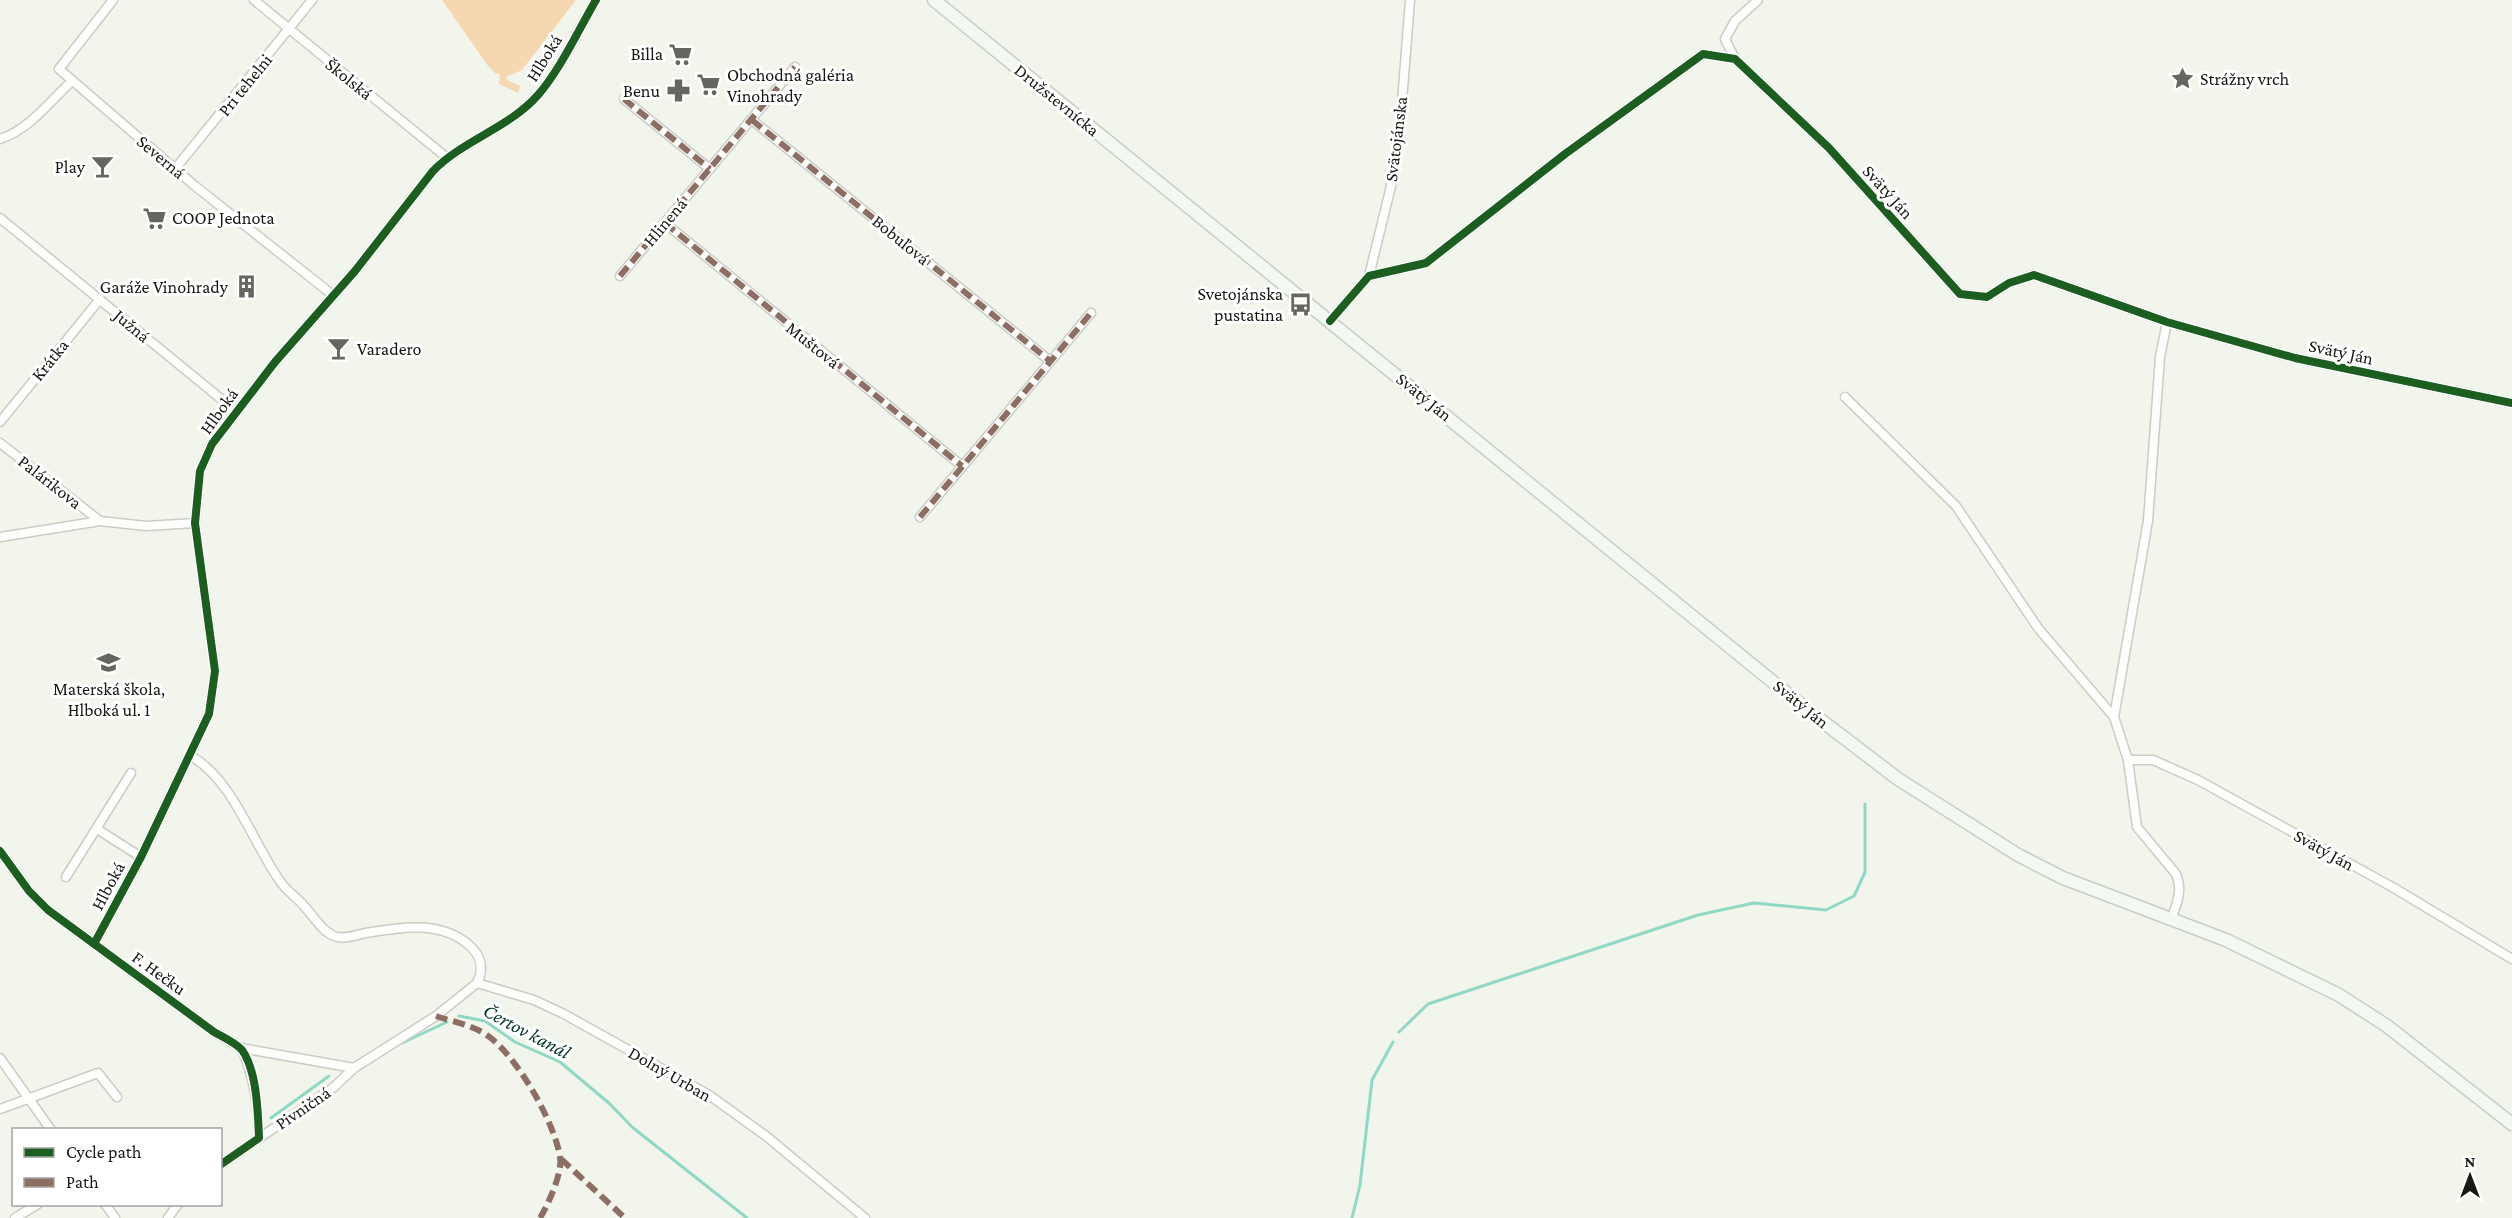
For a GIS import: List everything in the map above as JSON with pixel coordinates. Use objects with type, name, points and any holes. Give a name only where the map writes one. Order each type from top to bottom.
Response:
[{"type":"main road","name":"Družstevnícka","points":[[934,0],[1180,199]]},
{"type":"main road","name":"Svätý Ján","points":[[1180,199],[1821,720],[1898,779],[1974,829],[2038,866],[2092,889],[2172,918],[2270,960],[2361,1008],[2410,1043],[2512,1124]]},
{"type":"street","points":[[0,139],[15,134],[72,81],[59,69],[113,0]]},
{"type":"street","name":"Školská","points":[[254,0],[446,157]]},
{"type":"street","name":"Pri tehelni","points":[[175,169],[312,0]]},
{"type":"street","name":"Hlboká","points":[[94,944],[141,857],[209,714],[215,671],[195,523],[200,471],[212,444],[280,355],[334,297],[446,157],[498,128],[537,95],[596,0]]},
{"type":"street","name":"Svätojánska","points":[[1369,276],[1392,182],[1399,140],[1410,0]]},
{"type":"street","points":[[1735,59],[1725,39],[1736,21],[1758,0]]},
{"type":"street","points":[[1330,321],[1369,276],[1426,263],[1565,154],[1703,54],[1735,59]]},
{"type":"street","name":"Svätý Ján","points":[[1735,59],[1829,148],[1959,294],[1987,297],[2009,283],[2034,275],[2167,322],[2295,358],[2512,403]]},
{"type":"street","name":"Hlinená","points":[[620,276],[795,67]]},
{"type":"street","name":"Severná","points":[[72,81],[175,169],[334,297]]},
{"type":"street","points":[[624,99],[710,169]]},
{"type":"street","name":"Bobuľová","points":[[752,120],[1050,361]]},
{"type":"street","name":"Južná","points":[[0,218],[237,412]]},
{"type":"street","name":"Muštová","points":[[664,223],[962,466]]},
{"type":"street","name":"Krátka","points":[[0,422],[100,299]]},
{"type":"street","points":[[920,517],[1091,313]]},
{"type":"street","points":[[2114,717],[2148,521],[2160,357],[2167,322]]},
{"type":"street","points":[[1845,397],[1956,506],[2038,628],[2114,717],[2128,760],[2137,827],[2176,874],[2180,883],[2180,896],[2172,918]]},
{"type":"street","name":"Palárikova","points":[[0,443],[100,521]]},
{"type":"street","name":"Palárikova","points":[[0,537],[100,521],[146,526],[195,523]]},
{"type":"street","points":[[191,756],[209,768],[242,817],[281,883],[295,895],[327,932],[342,938],[409,926],[427,928],[459,939],[478,955],[481,975],[477,983],[436,1016],[354,1068]]},
{"type":"street","name":"Svätý Ján","points":[[2128,760],[2153,760],[2198,780],[2394,888],[2512,959]]},
{"type":"street","points":[[66,877],[131,773]]},
{"type":"street","points":[[97,829],[141,857]]},
{"type":"street","name":"F. Hečku","points":[[0,851],[29,891],[48,910],[214,1032],[241,1048],[354,1068]]},
{"type":"street","name":"Dolný Urban","points":[[477,983],[534,1000],[564,1014],[709,1095],[766,1136],[865,1218]]},
{"type":"street","points":[[241,1048],[253,1080],[258,1109],[259,1138]]},
{"type":"street","points":[[0,1058],[50,1128]]},
{"type":"street","name":"Pivničná","points":[[222,1164],[334,1087],[354,1068]]},
{"type":"street","points":[[0,1109],[98,1073],[117,1097]]},
{"type":"street","points":[[15,1218],[35,1206]]},
{"type":"shaded area","points":[[442,0],[576,0],[522,70],[506,77],[507,80],[520,86],[518,93],[499,84],[500,74],[496,74],[488,66]]},
{"type":"waterway","points":[[1399,1032],[1428,1004],[1698,915],[1754,903],[1826,910],[1854,896],[1865,872],[1865,804]]},
{"type":"waterway","name":"Čertov kanál","points":[[459,1016],[485,1021],[515,1042],[560,1062],[610,1104],[632,1127],[747,1218]]},
{"type":"waterway","name":"Čertov kanál","points":[[402,1043],[447,1022]]},
{"type":"waterway","points":[[1352,1218],[1360,1185],[1372,1080],[1393,1042]]},
{"type":"waterway","name":"Čertov kanál","points":[[271,1118],[329,1076]]},
{"type":"marked path","points":[[620,276],[795,67]]},
{"type":"marked path","points":[[624,99],[710,169]]},
{"type":"marked path","points":[[752,120],[1050,361]]},
{"type":"marked path","points":[[665,223],[962,466]]},
{"type":"marked path","points":[[920,517],[1091,313]]},
{"type":"marked path","points":[[436,1016],[464,1024],[492,1039],[518,1068],[541,1106],[556,1142],[560,1163],[554,1188],[540,1218]]},
{"type":"marked path","points":[[561,1159],[625,1218]]},
{"type":"cycle path","points":[[94,944],[141,857],[209,714],[215,671],[195,523],[200,471],[212,444],[275,362],[355,271],[433,171],[458,151],[514,116],[538,95],[562,62],[596,0]]},
{"type":"cycle path","points":[[1330,321],[1369,276],[1426,263],[1565,154],[1703,54],[1735,59],[1829,148],[1960,294],[1987,297],[2009,283],[2034,275],[2167,322],[2295,358],[2512,403]]},
{"type":"cycle path","points":[[0,851],[29,891],[48,910],[242,1050],[254,1080],[259,1138],[222,1164]]},
{"type":"place","name":"Billa","points":[[681,54]]},
{"type":"place","name":"Strážny vrch","points":[[2182,79]]},
{"type":"place","name":"Obchodná galéria Vinohrady","points":[[709,85]]},
{"type":"place","name":"Benu","points":[[678,91]]},
{"type":"place","name":"Play","points":[[103,167]]},
{"type":"place","name":"COOP Jednota","points":[[154,218]]},
{"type":"place","name":"Garáže Vinohrady","points":[[246,287]]},
{"type":"place","name":"Svetojánska pustatina","points":[[1301,304]]},
{"type":"place","name":"Varadero","points":[[339,349]]},
{"type":"place","name":"Materská škola, Hlboká ul. 1","points":[[109,663]]}]
